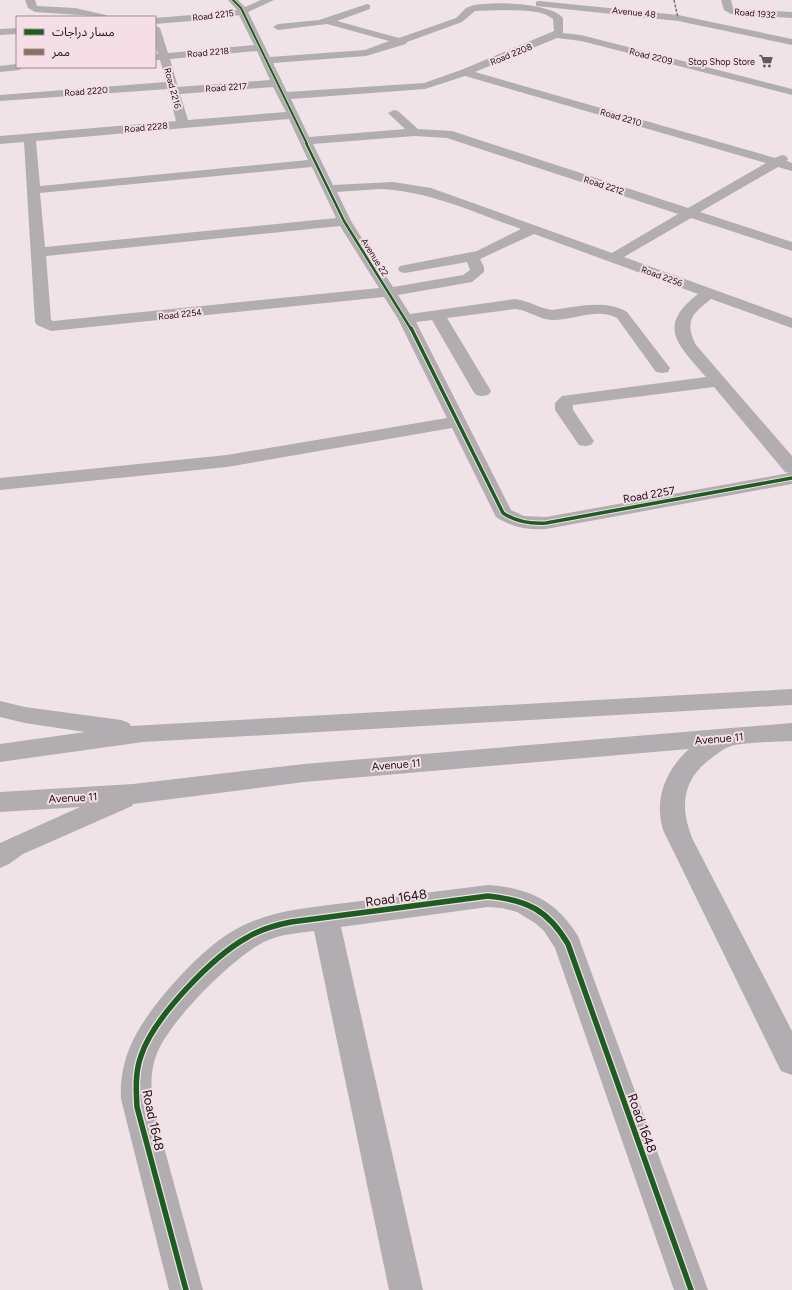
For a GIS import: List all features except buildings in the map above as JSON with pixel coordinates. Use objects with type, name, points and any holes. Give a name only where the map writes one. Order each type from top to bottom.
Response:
[{"type":"street","points":[[30,0],[31,6],[35,9],[75,11],[98,16]]},
{"type":"street","name":"Avenue 22","points":[[233,0],[243,11],[344,221],[406,318],[447,363],[458,422],[503,512],[510,518]]},
{"type":"street","name":"Road 2215","points":[[156,21],[209,21],[243,11],[269,0]]},
{"type":"street","name":"Avenue 48","points":[[475,0],[592,4],[621,11],[678,18],[792,42]]},
{"type":"street","points":[[621,11],[625,0]]},
{"type":"street","points":[[674,0],[678,18]]},
{"type":"street","name":"Road 1932","points":[[726,0],[729,10],[734,12],[792,15]]},
{"type":"street","points":[[264,54],[357,54],[375,51],[459,20],[469,10],[482,7],[532,9],[552,13],[556,16],[559,22],[559,31],[556,35]]},
{"type":"street","points":[[278,27],[328,21],[367,8]]},
{"type":"street","points":[[328,21],[402,42]]},
{"type":"street","points":[[0,32],[16,31]]},
{"type":"street","name":"Road 2216","points":[[156,34],[160,57],[173,88],[183,124]]},
{"type":"street","name":"Road 2208","points":[[281,90],[412,88],[434,83],[465,72],[556,35]]},
{"type":"street","name":"Road 2209","points":[[556,35],[581,38],[792,92]]},
{"type":"street","name":"Road 2218","points":[[160,57],[264,54]]},
{"type":"street","points":[[0,69],[16,67]]},
{"type":"street","name":"Road 2210","points":[[465,72],[792,167]]},
{"type":"street","name":"Road 2217","points":[[173,88],[281,90]]},
{"type":"street","name":"Road 2220","points":[[0,98],[173,88]]},
{"type":"street","points":[[394,114],[415,132]]},
{"type":"street","name":"Road 2228","points":[[0,140],[292,115]]},
{"type":"street","name":"Road 2212","points":[[305,141],[415,132],[437,132],[457,136],[792,246]]},
{"type":"street","name":"Road 2254","points":[[30,138],[44,322],[51,326],[388,292]]},
{"type":"street","points":[[613,258],[792,153]]},
{"type":"street","points":[[35,190],[316,163]]},
{"type":"street","name":"Road 2256","points":[[328,189],[381,184],[416,188],[792,323]]},
{"type":"street","points":[[39,252],[344,221]]},
{"type":"street","points":[[405,269],[472,258],[490,252],[533,229]]},
{"type":"street","points":[[388,292],[467,279],[477,272],[477,267],[472,258]]},
{"type":"street","points":[[709,293],[692,306],[684,315],[681,325],[682,336],[689,347],[792,468]]},
{"type":"street","points":[[406,318],[515,304],[525,305],[540,313],[552,315],[610,310],[622,315],[662,368]]},
{"type":"street","points":[[437,315],[447,363],[482,391]]},
{"type":"street","points":[[585,441],[564,410],[564,403],[568,400],[718,381]]},
{"type":"street","points":[[0,484],[227,461],[458,422]]},
{"type":"street","name":"Road 2257","points":[[510,518],[521,522],[534,524],[546,523],[792,478]]},
{"type":"street","points":[[0,753],[143,733],[792,697]]},
{"type":"street","points":[[0,709],[24,715],[143,733]]},
{"type":"street","name":"Avenue 11","points":[[0,802],[133,794],[304,773],[792,732]]},
{"type":"street","points":[[727,738],[706,748],[690,760],[679,777],[672,796],[672,818],[680,840],[792,1061]]},
{"type":"street","points":[[0,857],[14,847],[45,832],[78,820],[133,794]]},
{"type":"street","name":"Road 1648","points":[[186,1290],[138,1107],[135,1087],[137,1067],[143,1048],[152,1030],[165,1014],[234,945],[247,937],[276,925],[488,896],[504,897],[521,901],[536,908],[550,918],[561,930],[568,944],[691,1290]]},
{"type":"street","points":[[325,918],[406,1290]]},
{"type":"marked path","points":[[674,0],[678,18]]},
{"type":"cycle path","points":[[233,0],[241,8],[344,221],[406,319],[503,513],[518,521],[546,523],[792,478]]},
{"type":"cycle path","points":[[186,1290],[137,1107],[136,1084],[139,1061],[151,1034],[162,1019],[190,986],[206,970],[235,945],[252,934],[291,922],[488,896],[502,897],[525,903],[536,908],[553,922],[568,944],[691,1290]]},
{"type":"place","name":"Stop Shop Store","points":[[766,61]]}]
